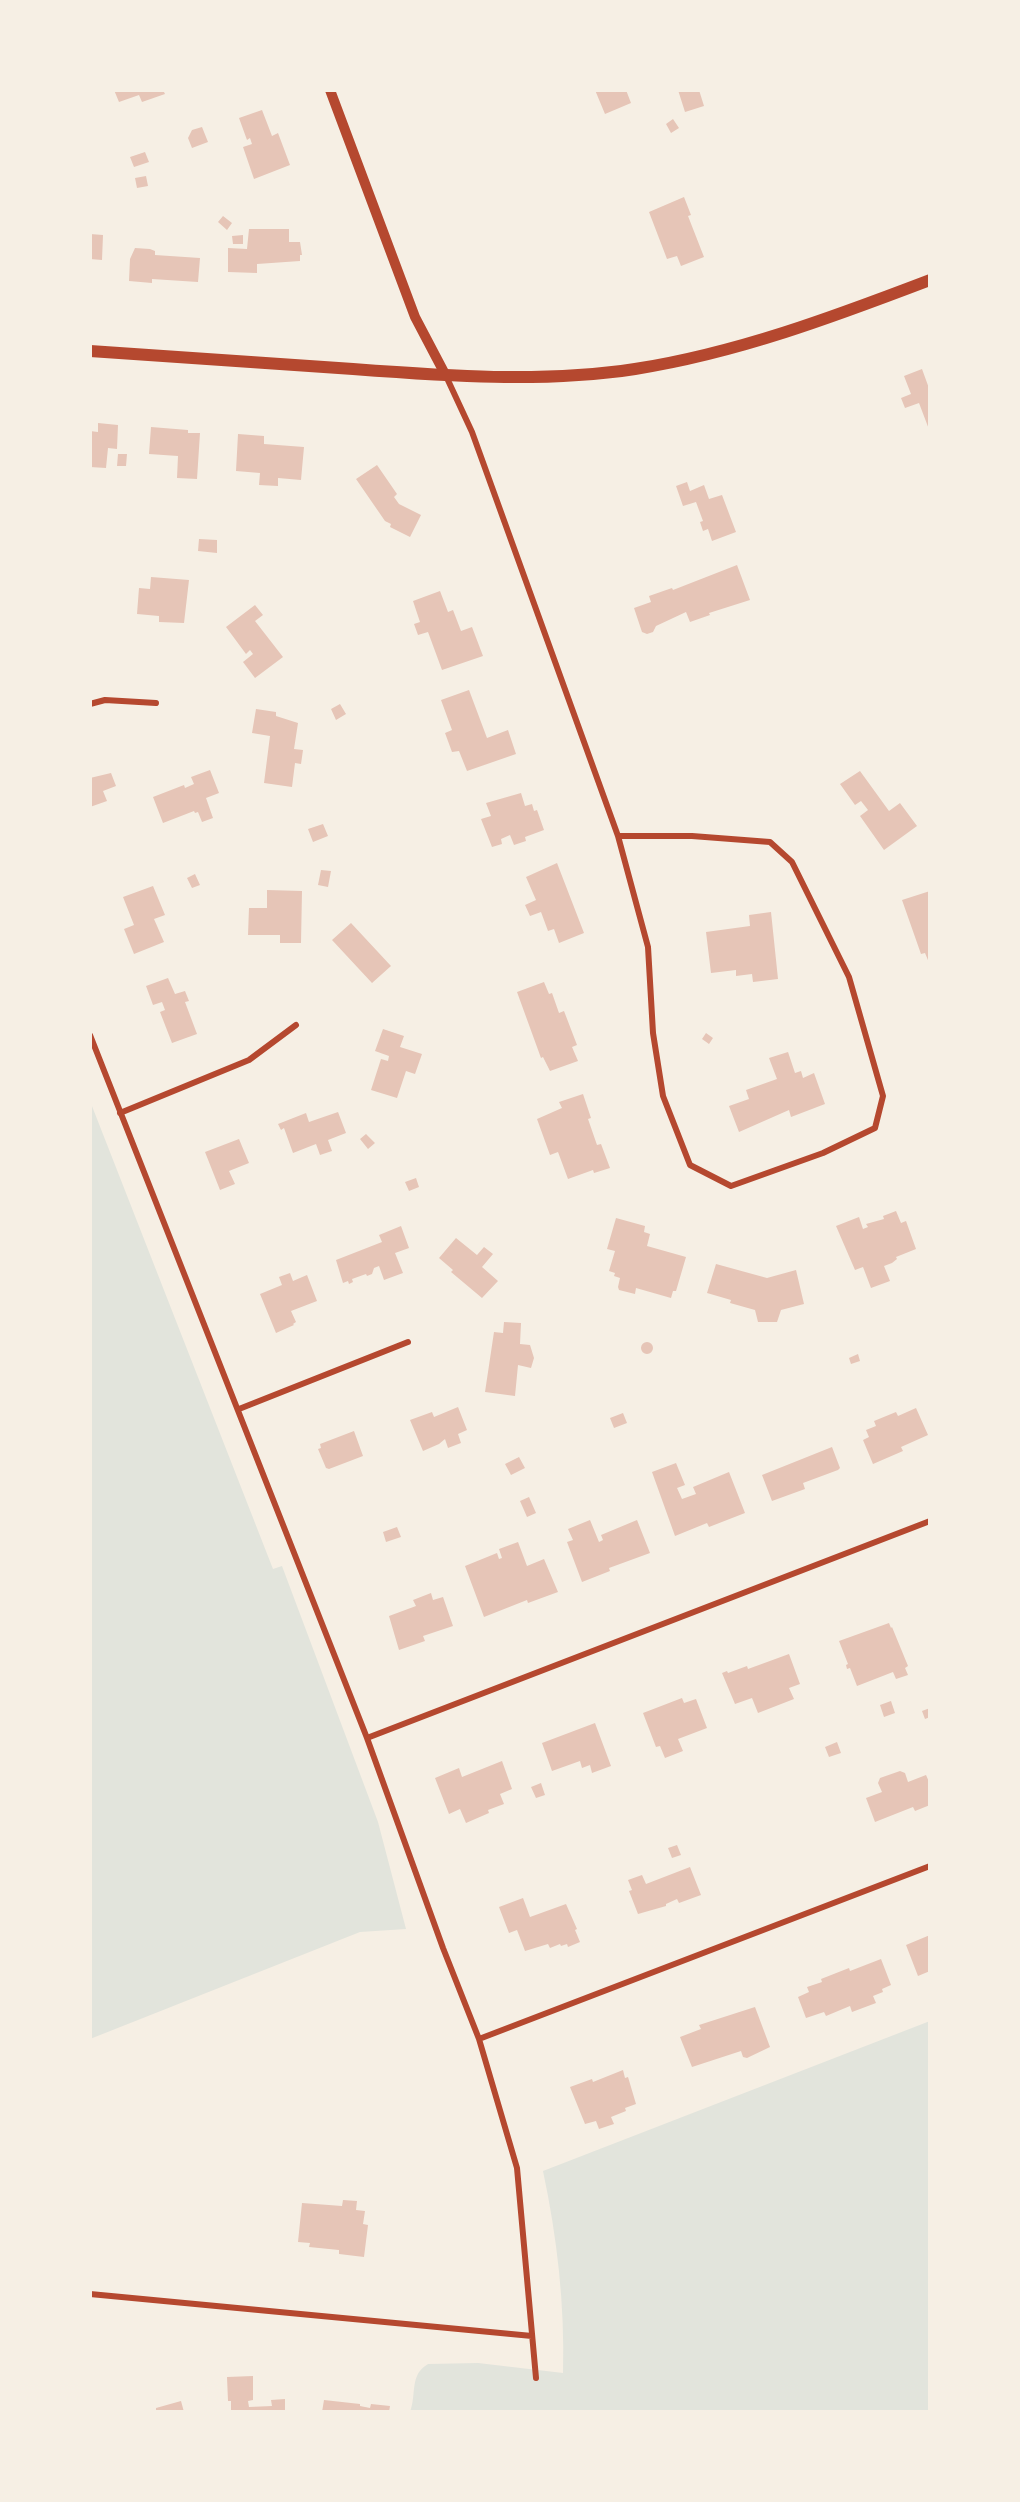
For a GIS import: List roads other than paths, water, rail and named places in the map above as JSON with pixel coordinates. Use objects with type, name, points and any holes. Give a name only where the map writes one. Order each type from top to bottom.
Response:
[{"type":"main road","points":[[90,351],[446,376],[511,377],[593,374],[713,354],[783,334],[930,280]]},
{"type":"street","points":[[330,90],[415,317],[472,432],[618,836],[648,947],[653,1033],[663,1096],[690,1165],[731,1186],[823,1153],[875,1128],[883,1096],[849,977],[792,862],[770,842],[692,836],[618,836]]},
{"type":"street","points":[[90,704],[105,700],[156,703]]},
{"type":"street","points":[[120,1113],[249,1060],[296,1025]]},
{"type":"street","points":[[90,1035],[367,1738],[478,2039],[517,2168],[536,2378]]},
{"type":"street","points":[[239,1409],[408,1342]]},
{"type":"street","points":[[367,1738],[930,1521]]},
{"type":"street","points":[[478,2039],[930,1866]]},
{"type":"street","points":[[90,2294],[532,2336]]}]
